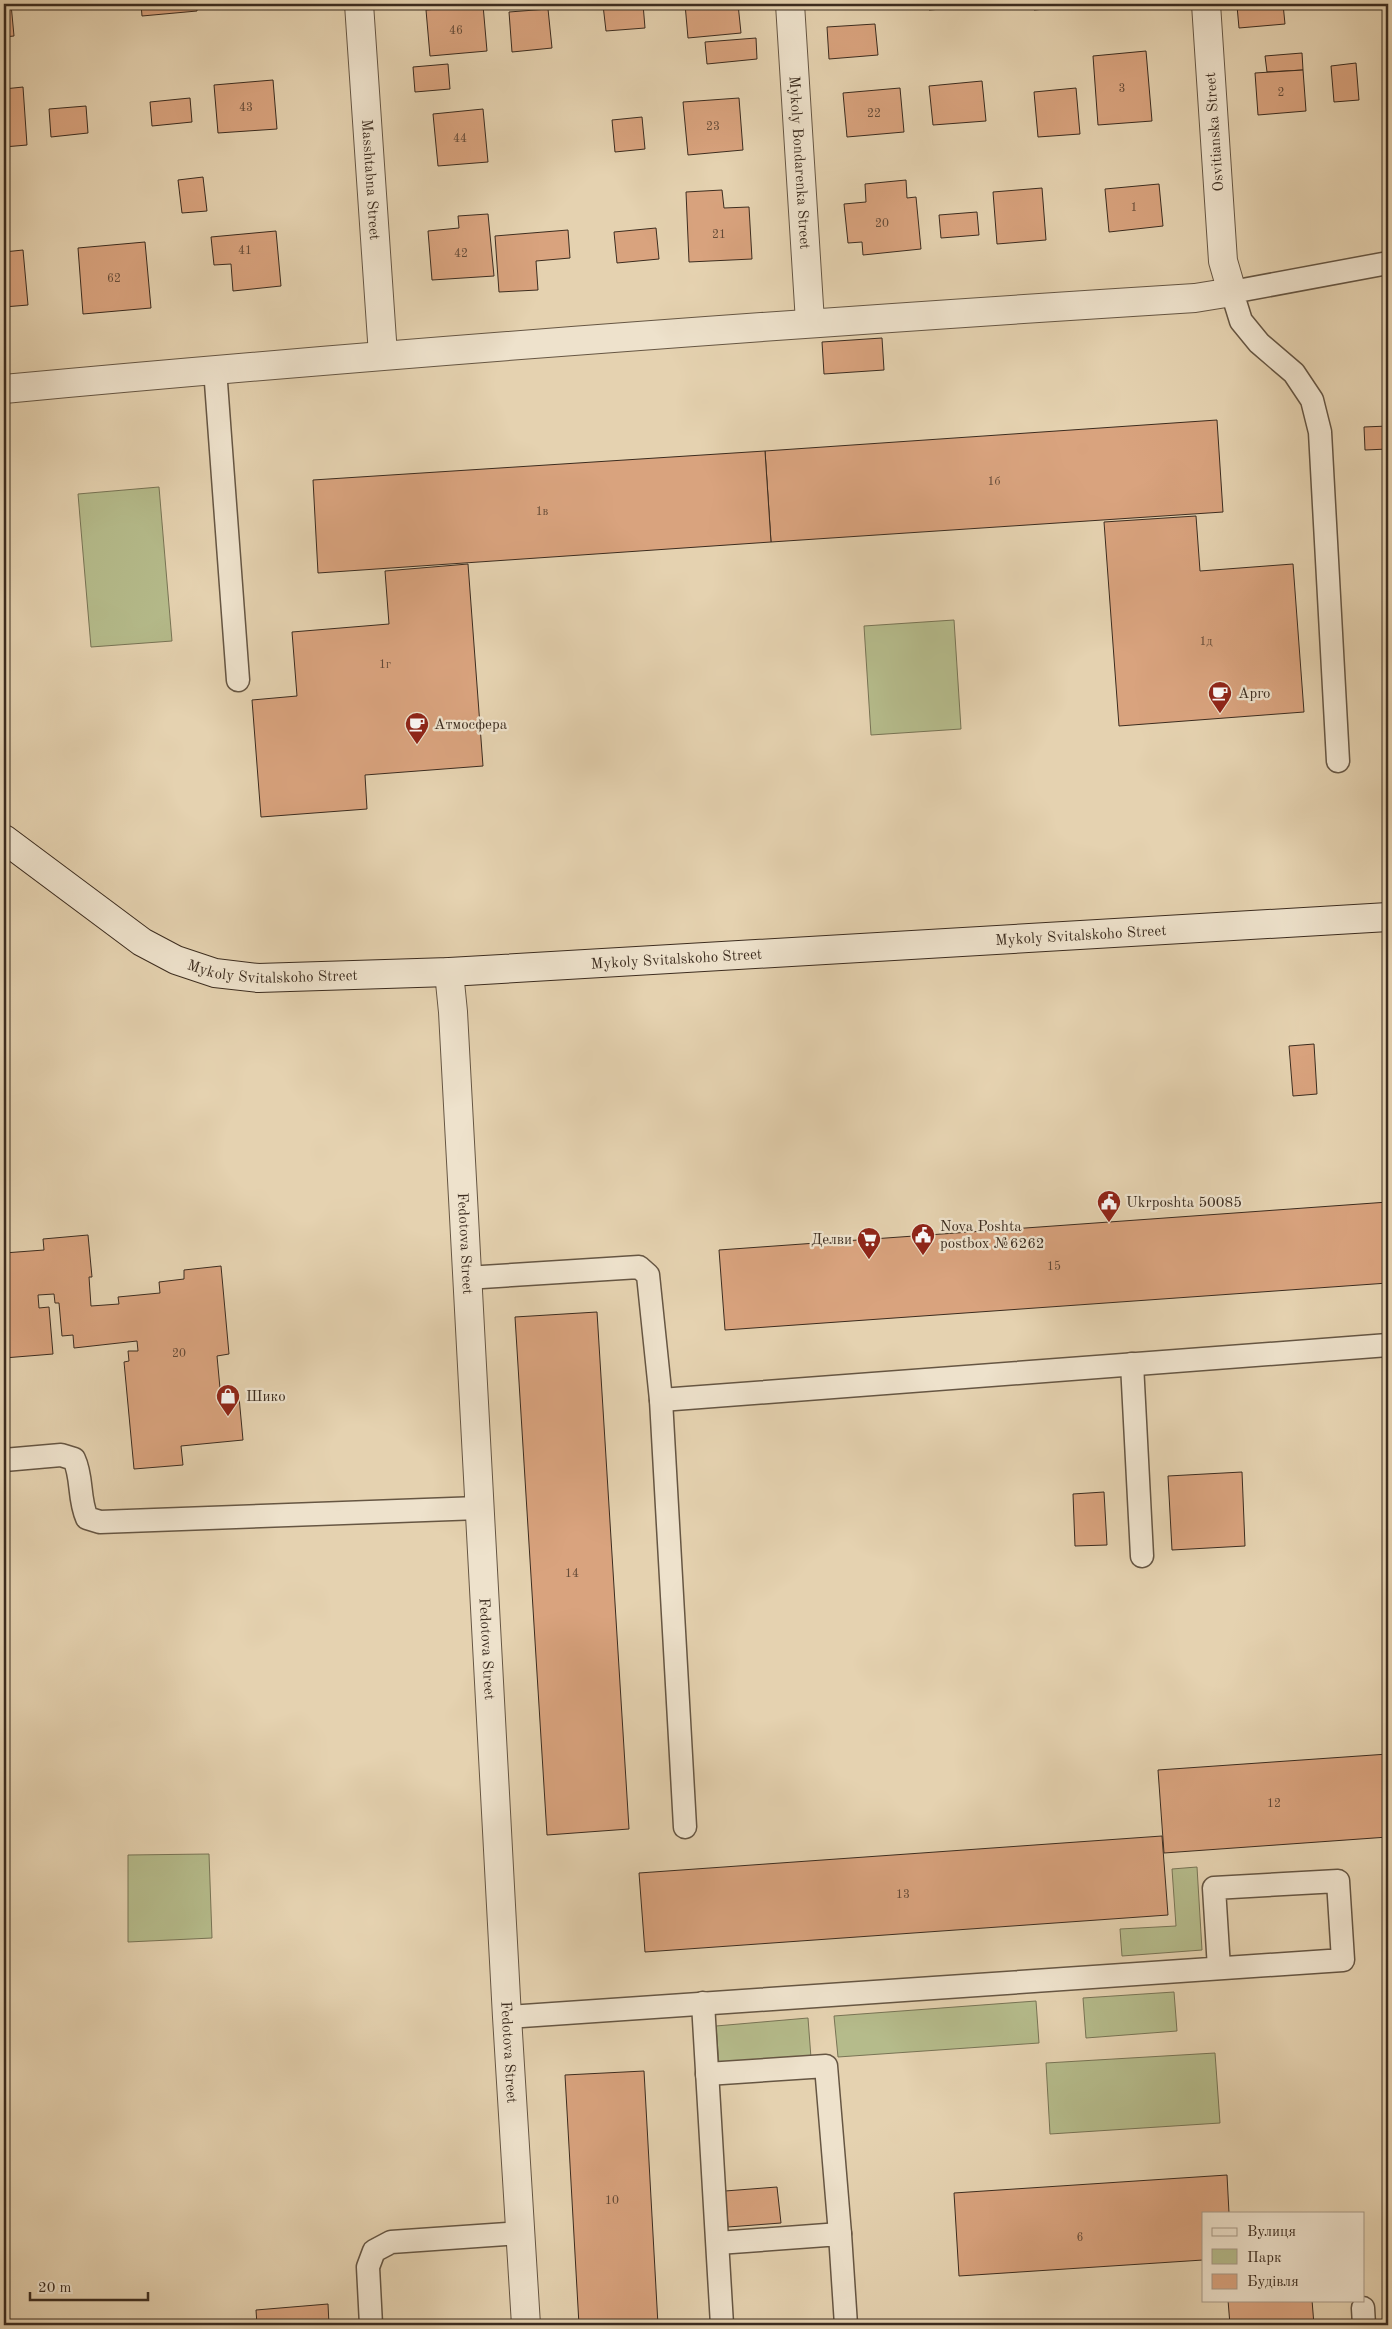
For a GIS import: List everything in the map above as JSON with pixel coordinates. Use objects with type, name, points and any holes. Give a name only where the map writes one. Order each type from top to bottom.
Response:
[{"type":"street","name":"Masshtabna Street","points":[[359,4],[383,355]]},
{"type":"street","name":"Mykoly Bondarenka Street","points":[[790,4],[810,322]]},
{"type":"street","name":"Osvitianska Street","points":[[1206,4],[1223,261],[1232,292]]},
{"type":"street","points":[[4,389],[383,355],[810,322],[1195,298],[1232,292]]},
{"type":"street","name":"Mykoly Svitalskoho Street","points":[[4,839],[142,942],[176,960],[215,973],[258,978],[449,972],[1388,917]]},
{"type":"street","name":"Fedotova Street","points":[[449,972],[453,1012],[507,2017],[526,2325]]},
{"type":"lane","points":[[1338,760],[1320,432],[1312,400],[1294,374],[1259,343],[1241,322],[1232,292],[1388,263]]},
{"type":"lane","points":[[215,369],[238,680]]},
{"type":"lane","points":[[466,1278],[640,1267],[648,1275],[661,1400],[685,1826]]},
{"type":"lane","points":[[661,1400],[1388,1344]]},
{"type":"lane","points":[[1132,1364],[1142,1556]]},
{"type":"lane","points":[[4,1460],[61,1455],[74,1459],[80,1471],[81,1505],[87,1518],[100,1522],[479,1508]]},
{"type":"lane","points":[[507,2017],[1343,1960],[1338,1881],[1214,1888],[1219,1968]]},
{"type":"lane","points":[[703,2003],[722,2325]]},
{"type":"lane","points":[[707,2074],[826,2066],[846,2325]]},
{"type":"lane","points":[[371,2325],[368,2267],[374,2251],[391,2242],[521,2233]]},
{"type":"lane","points":[[718,2244],[840,2234]]},
{"type":"green space","points":[[159,487],[172,641],[91,647],[78,494]]},
{"type":"green space","points":[[954,620],[961,729],[871,735],[864,626]]},
{"type":"green space","points":[[209,1854],[212,1938],[128,1942],[128,1855]]},
{"type":"green space","points":[[1197,1867],[1202,1950],[1122,1956],[1120,1929],[1176,1926],[1172,1869]]},
{"type":"green space","points":[[1174,1992],[1177,2031],[1086,2038],[1083,1998]]},
{"type":"green space","points":[[1036,2001],[1039,2043],[838,2057],[834,2016]]},
{"type":"green space","points":[[808,2018],[811,2058],[719,2065],[716,2026]]},
{"type":"green space","points":[[1215,2053],[1220,2123],[1050,2134],[1046,2063]]},
{"type":"building","points":[[4,4],[11,4],[14,36],[4,37]]},
{"type":"building","points":[[141,4],[197,4],[197,11],[142,16]]},
{"type":"building","points":[[213,4],[262,4],[213,9]]},
{"type":"building","points":[[643,4],[645,28],[606,31],[603,5]]},
{"type":"building","points":[[685,4],[738,4],[741,33],[688,38]]},
{"type":"building","points":[[929,4],[969,4],[969,7],[929,10]]},
{"type":"building","points":[[1034,4],[1069,4],[1070,7],[1034,10]]},
{"type":"building","points":[[1283,4],[1285,24],[1239,28],[1237,6]]},
{"type":"building","points":[[483,5],[487,51],[430,56],[426,10]]},
{"type":"building","points":[[548,9],[552,48],[512,52],[509,12]]},
{"type":"building","points":[[875,24],[878,55],[829,59],[827,27]]},
{"type":"building","points":[[756,38],[757,59],[707,64],[705,42]]},
{"type":"building","points":[[1146,51],[1152,121],[1098,125],[1093,56]]},
{"type":"building","points":[[1302,53],[1303,70],[1267,72],[1265,56]]},
{"type":"building","points":[[1356,63],[1359,100],[1334,102],[1331,66]]},
{"type":"building","points":[[448,64],[450,89],[415,92],[413,67]]},
{"type":"building","points":[[1303,70],[1306,111],[1258,115],[1255,73]]},
{"type":"building","points":[[273,80],[277,129],[218,133],[214,85]]},
{"type":"building","points":[[982,81],[986,121],[933,125],[929,86]]},
{"type":"building","points":[[23,87],[27,145],[4,147],[4,89]]},
{"type":"building","points":[[900,88],[904,132],[847,137],[843,93]]},
{"type":"building","points":[[1076,88],[1080,134],[1038,137],[1034,92]]},
{"type":"building","points":[[190,98],[192,122],[152,126],[150,102]]},
{"type":"building","points":[[739,98],[743,150],[688,155],[683,102]]},
{"type":"building","points":[[86,106],[88,133],[51,137],[49,109]]},
{"type":"building","points":[[483,109],[488,162],[438,166],[433,114]]},
{"type":"building","points":[[642,117],[645,149],[615,152],[612,120]]},
{"type":"building","points":[[203,177],[207,211],[182,213],[178,180]]},
{"type":"building","points":[[906,180],[907,198],[916,197],[921,249],[863,255],[862,242],[848,243],[844,204],[866,202],[865,184]]},
{"type":"building","points":[[1159,184],[1163,226],[1109,232],[1105,189]]},
{"type":"building","points":[[1042,188],[1046,240],[997,244],[993,192]]},
{"type":"building","points":[[722,190],[724,208],[749,207],[752,259],[689,262],[686,192]]},
{"type":"building","points":[[977,212],[979,235],[941,238],[939,215]]},
{"type":"building","points":[[488,214],[494,276],[432,280],[428,231],[459,228],[458,216]]},
{"type":"building","points":[[656,228],[659,259],[617,263],[614,232]]},
{"type":"building","points":[[568,230],[570,258],[536,261],[538,290],[499,292],[495,236]]},
{"type":"building","points":[[276,231],[281,286],[233,291],[231,264],[214,265],[211,237]]},
{"type":"building","points":[[145,242],[151,308],[83,314],[78,248]]},
{"type":"building","points":[[23,250],[28,305],[4,307],[4,252]]},
{"type":"building","points":[[882,338],[884,370],[824,374],[822,342]]},
{"type":"building","points":[[1217,420],[1223,512],[771,542],[765,451]]},
{"type":"building","points":[[1388,426],[1388,449],[1365,450],[1364,427]]},
{"type":"building","points":[[765,451],[771,542],[318,573],[313,480]]},
{"type":"building","points":[[1196,516],[1200,571],[1293,564],[1304,712],[1119,726],[1104,522]]},
{"type":"building","points":[[468,564],[483,766],[365,775],[367,809],[261,817],[252,700],[297,696],[292,632],[389,624],[385,571]]},
{"type":"building","points":[[1314,1044],[1317,1094],[1293,1096],[1289,1046]]},
{"type":"building","points":[[1388,1202],[1388,1283],[725,1330],[719,1250]]},
{"type":"building","points":[[88,1235],[92,1277],[89,1277],[91,1306],[119,1304],[118,1297],[160,1293],[159,1282],[184,1279],[184,1270],[221,1266],[229,1354],[217,1356],[221,1399],[239,1397],[243,1440],[181,1446],[183,1465],[134,1469],[124,1362],[129,1361],[128,1351],[138,1351],[137,1341],[74,1348],[73,1335],[62,1336],[59,1303],[55,1303],[54,1294],[38,1295],[39,1308],[49,1307],[53,1354],[4,1358],[4,1253],[44,1250],[43,1239]]},
{"type":"building","points":[[597,1312],[629,1829],[547,1835],[515,1317]]},
{"type":"building","points":[[1242,1472],[1245,1546],[1172,1550],[1168,1476]]},
{"type":"building","points":[[1104,1492],[1107,1545],[1075,1546],[1073,1494]]},
{"type":"building","points":[[1388,1754],[1388,1837],[1164,1853],[1158,1770]]},
{"type":"building","points":[[1162,1836],[1168,1915],[645,1952],[639,1873]]},
{"type":"building","points":[[644,2071],[658,2325],[579,2325],[565,2075]]},
{"type":"building","points":[[1227,2175],[1229,2212],[1202,2212],[1202,2260],[959,2276],[954,2193]]},
{"type":"building","points":[[777,2187],[781,2223],[728,2227],[725,2191]]},
{"type":"building","points":[[1228,2302],[1312,2302],[1314,2325],[1230,2325]]},
{"type":"building","points":[[328,2304],[329,2325],[257,2325],[256,2310]]},
{"type":"place","name":"Арго","points":[[1220,714]]},
{"type":"place","name":"Атмосфера","points":[[417,745]]},
{"type":"place","name":"Ukrposhta 50085","points":[[1109,1223]]},
{"type":"place","name":"Nova Poshta postbox №6262","points":[[923,1256]]},
{"type":"place","name":"Делви","points":[[869,1260]]},
{"type":"place","name":"Шико","points":[[228,1417]]}]
